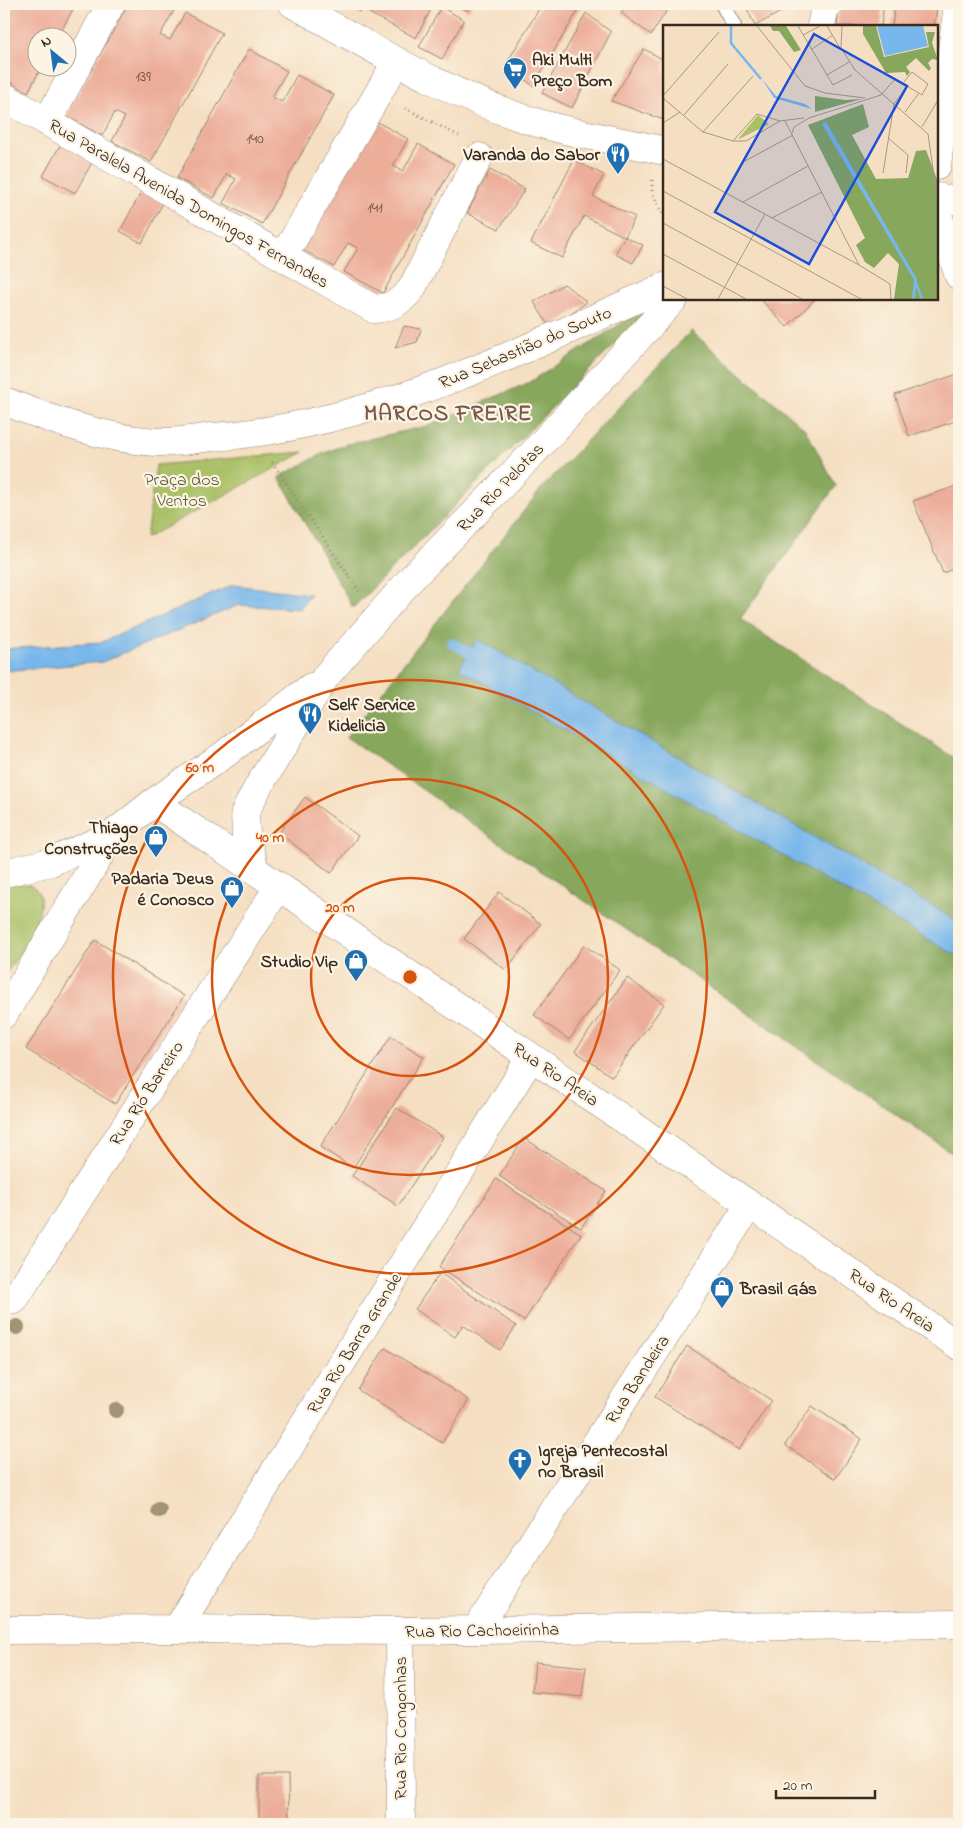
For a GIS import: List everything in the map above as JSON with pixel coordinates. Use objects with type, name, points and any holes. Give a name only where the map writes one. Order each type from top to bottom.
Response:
[{"type":"street","points":[[47,122],[111,4]]},
{"type":"street","points":[[293,4],[397,61],[477,100],[538,123],[663,151]]},
{"type":"street","points":[[821,25],[825,8],[829,4]]},
{"type":"street","points":[[938,157],[958,4]]},
{"type":"street","points":[[283,257],[397,61]]},
{"type":"street","name":"Rua Paralela Avenida Domingos Fernandes","points":[[4,97],[374,309],[394,305],[412,290],[480,158]]},
{"type":"street","points":[[938,198],[959,201]]},
{"type":"street","points":[[938,219],[941,240],[959,276]]},
{"type":"street","name":"Rua Sebastião do Souto","points":[[4,401],[93,431],[156,442],[253,434],[348,414],[468,374],[663,287]]},
{"type":"street","name":"Rua Rio Pelotas","points":[[255,870],[246,836],[246,812],[258,788],[326,676],[410,580],[533,453],[673,300]]},
{"type":"street","name":"Rua Rio Pelotas","points":[[4,1014],[112,835],[154,802],[225,754],[326,676]]},
{"type":"street","name":"Rua Rio Areia","points":[[154,802],[959,1346]]},
{"type":"street","points":[[4,873],[51,862],[112,835]]},
{"type":"street","name":"Rua Rio Barreiro","points":[[14,1300],[279,886]]},
{"type":"street","name":"Rua Rio Barra Grande","points":[[177,1629],[531,1057]]},
{"type":"street","name":"Rua Bandeira","points":[[476,1630],[750,1204]]},
{"type":"street","name":"Rua Rio Cachoeirinha","points":[[4,1630],[400,1631],[959,1624]]},
{"type":"street","name":"Rua Rio Congonhas","points":[[400,1631],[401,1824]]},
{"type":"lane","points":[[722,4],[733,25]]},
{"type":"path","points":[[378,93],[483,150],[480,158]]},
{"type":"path","points":[[654,176],[650,185],[663,214]]},
{"type":"path","points":[[253,434],[377,618]]},
{"type":"green space","points":[[661,298],[353,608],[279,477],[322,454],[347,444],[427,426],[530,382]]},
{"type":"green space","points":[[691,331],[805,429],[836,486],[740,619],[959,761],[959,1158],[346,737],[541,489]]},
{"type":"green space","name":"Praça dos Ventos","points":[[304,452],[146,538],[156,465]]},
{"type":"green space","points":[[4,883],[24,884],[35,888],[40,896],[40,907],[31,933],[4,977]]},
{"type":"water","points":[[233,585],[310,594],[300,609],[239,605],[102,662],[4,671],[4,649],[102,642]]},
{"type":"water","points":[[477,639],[959,922],[959,957],[459,669]]},
{"type":"building","points":[[4,4],[76,4],[63,28],[28,28],[28,78],[36,78],[28,92],[4,79]]},
{"type":"building","points":[[128,4],[167,4],[175,9],[160,35],[170,40],[185,13],[222,33],[151,162],[112,141],[125,117],[115,112],[102,136],[66,116]]},
{"type":"building","points":[[347,4],[364,4],[359,12]]},
{"type":"building","points":[[374,4],[426,4],[432,7],[416,38],[369,13]]},
{"type":"building","points":[[454,4],[472,4],[469,11]]},
{"type":"building","points":[[542,4],[582,4],[533,86],[506,64]]},
{"type":"building","points":[[627,4],[671,4],[651,35],[621,13]]},
{"type":"building","points":[[745,4],[795,4],[757,25],[755,25]]},
{"type":"building","points":[[840,4],[884,4],[881,25],[837,25]]},
{"type":"building","points":[[895,4],[937,8],[934,25],[892,25]]},
{"type":"building","points":[[441,7],[464,20],[442,59],[419,47]]},
{"type":"building","points":[[586,13],[611,32],[572,108],[542,93]]},
{"type":"building","points":[[249,49],[287,71],[272,97],[282,102],[297,75],[334,95],[262,224],[223,203],[236,179],[227,174],[214,198],[177,178]]},
{"type":"building","points":[[644,49],[663,59],[663,120],[611,101]]},
{"type":"building","points":[[959,69],[959,155],[947,154]]},
{"type":"building","points":[[370,118],[408,139],[393,166],[403,171],[418,144],[454,164],[383,293],[344,272],[358,248],[348,243],[334,267],[298,247]]},
{"type":"building","points":[[63,140],[95,157],[75,193],[43,176]]},
{"type":"building","points":[[574,160],[604,175],[593,196],[635,217],[625,237],[584,216],[562,258],[531,243]]},
{"type":"building","points":[[490,170],[525,189],[499,229],[467,213]]},
{"type":"building","points":[[145,185],[166,197],[142,243],[120,231]]},
{"type":"building","points":[[625,237],[643,245],[633,263],[615,254]]},
{"type":"building","points":[[564,284],[587,302],[550,328],[534,302]]},
{"type":"building","points":[[765,300],[814,300],[787,327],[763,302]]},
{"type":"building","points":[[404,326],[421,329],[417,342],[395,348]]},
{"type":"building","points":[[958,374],[959,420],[909,436],[895,395]]},
{"type":"building","points":[[959,485],[959,566],[943,573],[913,501]]},
{"type":"building","points":[[305,797],[358,836],[331,873],[279,833]]},
{"type":"building","points":[[499,892],[541,924],[506,970],[464,939]]},
{"type":"building","points":[[95,940],[184,996],[115,1104],[26,1049]]},
{"type":"building","points":[[584,945],[620,970],[569,1040],[534,1015]]},
{"type":"building","points":[[627,978],[664,1004],[612,1077],[575,1051]]},
{"type":"building","points":[[391,1036],[424,1057],[353,1168],[320,1147]]},
{"type":"building","points":[[397,1108],[443,1137],[398,1206],[352,1176]]},
{"type":"building","points":[[524,1138],[606,1191],[581,1228],[499,1176]]},
{"type":"building","points":[[496,1179],[581,1234],[524,1321],[439,1267]]},
{"type":"building","points":[[440,1273],[516,1326],[500,1350],[463,1325],[455,1337],[415,1309]]},
{"type":"building","points":[[687,1346],[771,1400],[739,1450],[655,1397]]},
{"type":"building","points":[[385,1348],[469,1400],[442,1443],[358,1390]]},
{"type":"building","points":[[812,1406],[862,1439],[835,1479],[785,1445]]},
{"type":"building","points":[[535,1662],[586,1667],[582,1697],[532,1692]]},
{"type":"building","points":[[259,1776],[288,1776],[289,1824],[259,1824]]},
{"type":"waterway","points":[[452,643],[480,659]]},
{"type":"place","name":"Aki Multi Preço Bom","points":[[515,90]]},
{"type":"place","name":"Varanda do Sabor","points":[[618,175]]},
{"type":"place","name":"Self Service Kidelicia","points":[[310,735]]},
{"type":"place","name":"Thiago Construções","points":[[156,858]]},
{"type":"place","name":"Padaria Deus é Conosco","points":[[232,909]]},
{"type":"place","name":"Studio Vip","points":[[356,982]]},
{"type":"place","name":"Brasil Gás","points":[[722,1309]]},
{"type":"place","name":"Igreja Pentecostal no Brasil","points":[[520,1481]]},
{"type":"district","name":"MARCOS FREIRE","points":[[448,412]]}]
